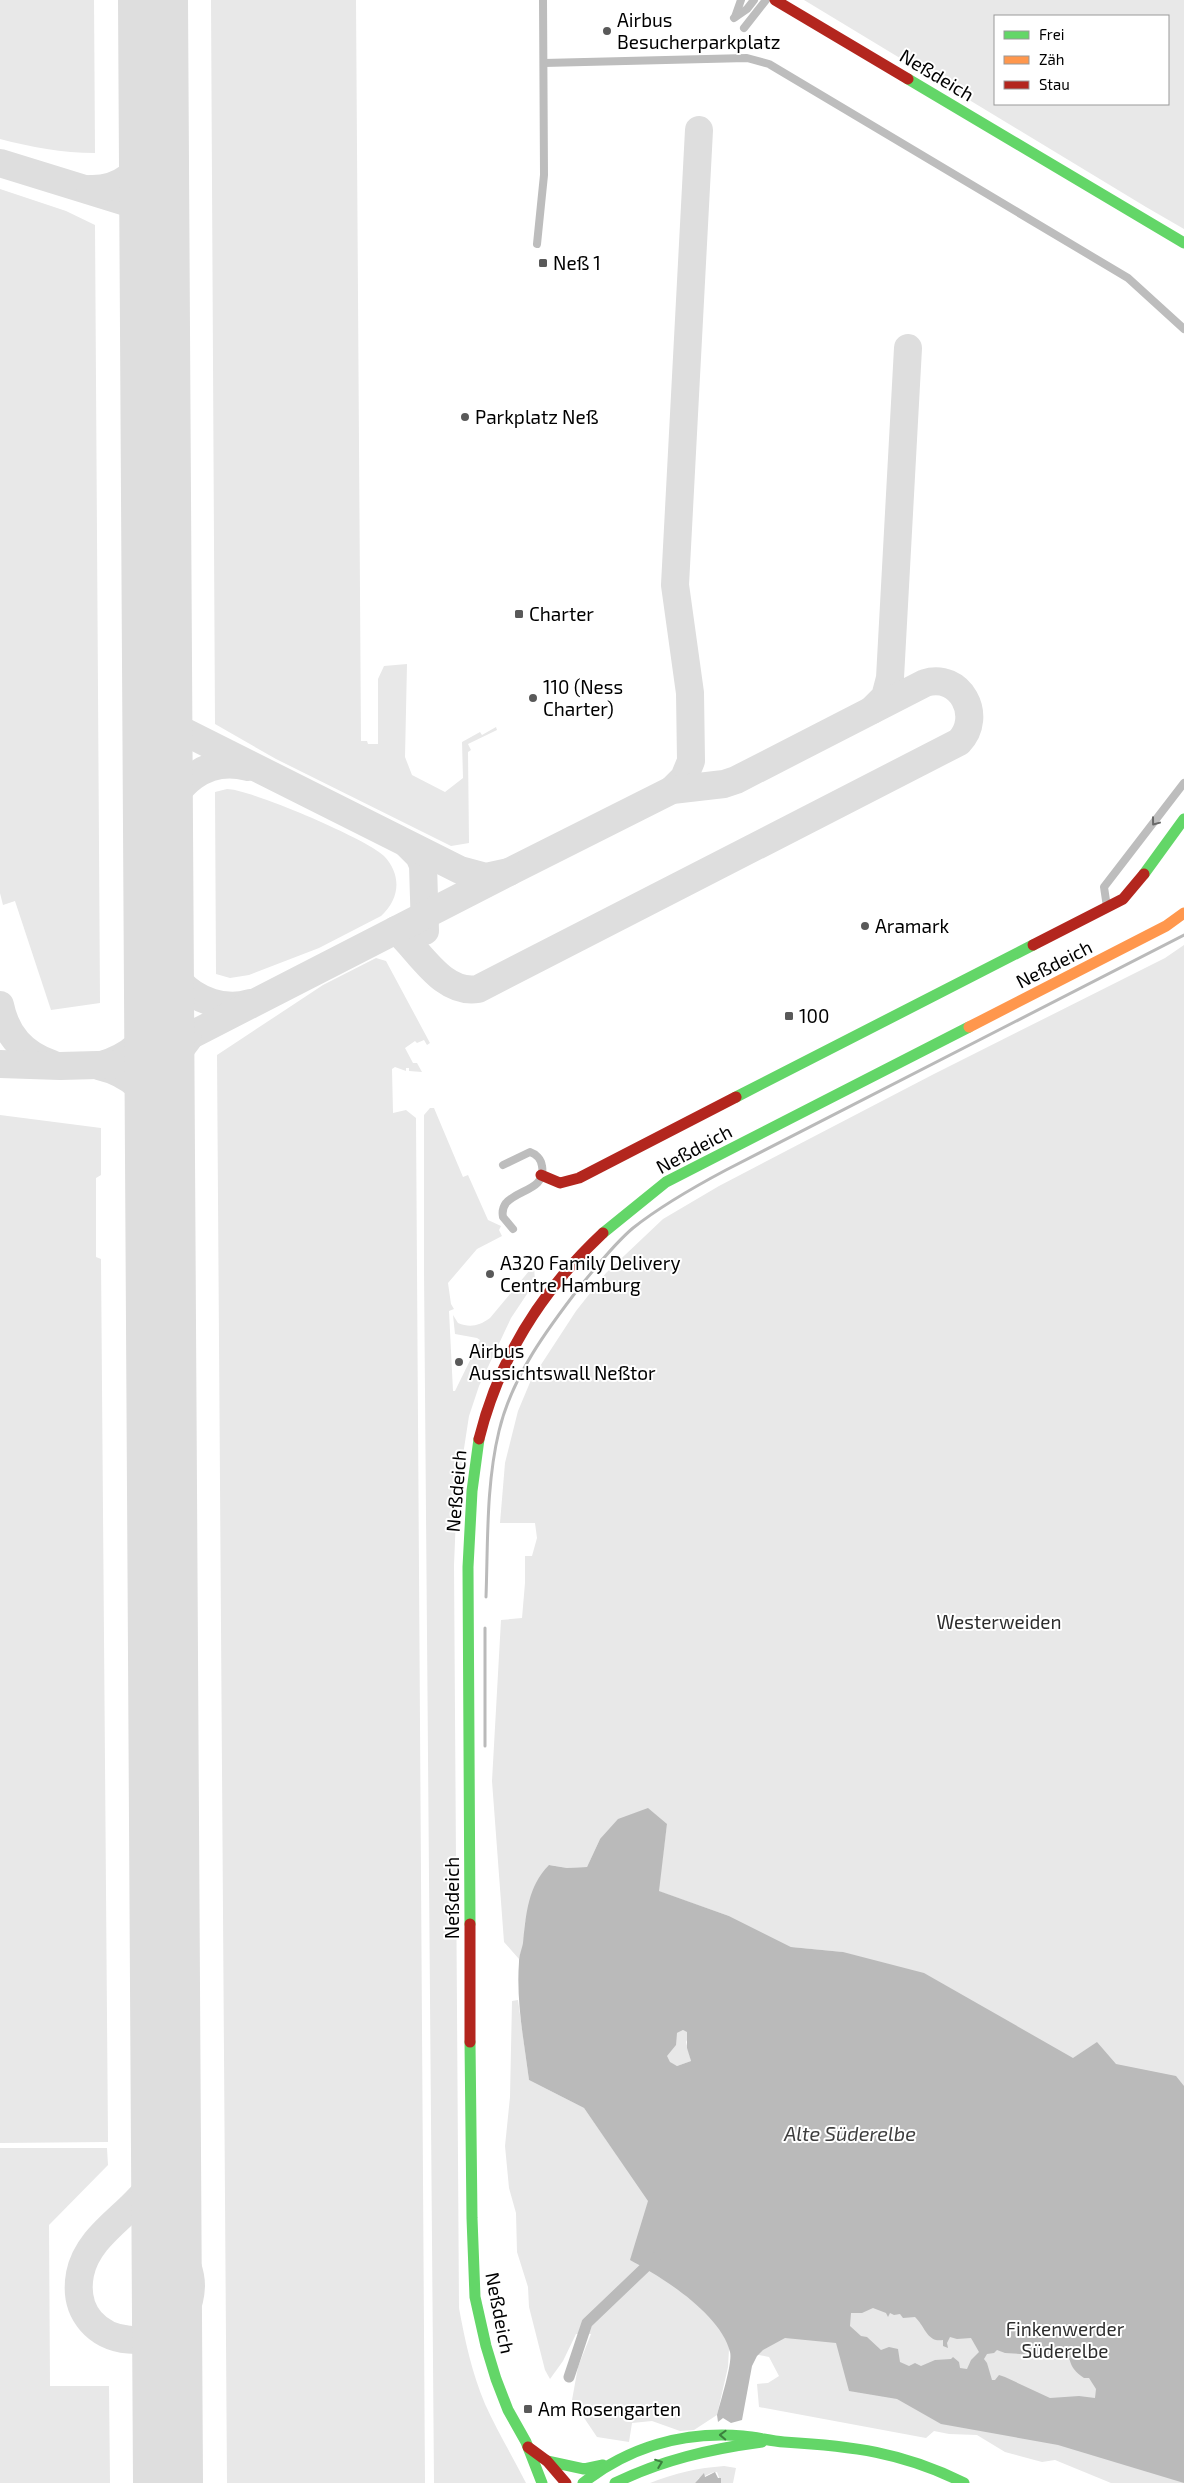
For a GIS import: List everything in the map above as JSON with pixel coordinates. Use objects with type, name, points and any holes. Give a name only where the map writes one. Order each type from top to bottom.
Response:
[{"type":"street","points":[[537,244],[544,175],[543,0]]},
{"type":"street","points":[[741,0],[734,18],[748,9],[754,0]]},
{"type":"street","points":[[744,28],[766,0]]},
{"type":"street","name":"Neßdeich","points":[[775,0],[1184,243]]},
{"type":"street","points":[[544,63],[747,58],[768,64],[1128,278],[1184,329]]},
{"type":"street","points":[[1107,907],[1104,887],[1184,783]]},
{"type":"street","points":[[541,1175],[560,1182],[579,1178],[1107,907],[1123,898],[1137,884],[1184,819]]},
{"type":"street","name":"Neßdeich","points":[[542,2483],[534,2470],[528,2447],[508,2410],[493,2369],[479,2318],[473,2280],[469,1505],[479,1436],[500,1372],[531,1317],[584,1249],[610,1224],[666,1182],[1166,926],[1184,914]]},
{"type":"street","points":[[503,1165],[530,1152],[542,1164],[541,1175],[534,1186],[511,1198],[504,1206],[503,1218],[513,1229]]},
{"type":"street","points":[[548,2460],[584,2469],[595,2468],[647,2447],[694,2436],[744,2436],[771,2441],[837,2445],[881,2452],[928,2466],[964,2483]]},
{"type":"street","points":[[615,2483],[675,2458],[708,2450],[771,2441]]},
{"type":"street","name":"Neßdeich","points":[[528,2447],[548,2460],[566,2483]]},
{"type":"street","points":[[583,2483],[609,2463]]},
{"type":"green space","points":[[0,0],[94,0],[95,153],[47,149],[0,139]]},
{"type":"green space","points":[[211,0],[356,0],[361,741],[367,741],[368,744],[378,744],[378,679],[384,666],[407,664],[405,757],[412,775],[445,792],[463,778],[462,742],[480,732],[482,735],[496,727],[497,730],[468,744],[471,750],[468,752],[469,843],[451,846],[276,759],[215,724]]},
{"type":"green space","points":[[804,0],[1184,0],[1184,229],[1146,207]]},
{"type":"green space","points":[[0,189],[66,211],[95,225],[100,1003],[51,1010],[15,901],[3,905],[0,893]]},
{"type":"green space","points":[[227,789],[259,797],[308,816],[356,839],[384,856],[390,863],[396,879],[395,895],[387,909],[381,916],[319,948],[249,975],[230,978],[216,974],[215,792]]},
{"type":"green space","points":[[1184,945],[1184,2483],[1111,2483],[1055,2460],[1042,2462],[1005,2452],[977,2435],[949,2434],[934,2431],[926,2438],[759,2407],[757,2384],[768,2383],[779,2376],[769,2357],[729,2349],[728,2367],[717,2415],[694,2430],[680,2431],[652,2421],[632,2423],[629,2442],[597,2437],[572,2400],[578,2367],[591,2334],[576,2334],[563,2361],[550,2379],[545,2370],[529,2307],[528,2287],[517,2252],[516,2213],[509,2188],[505,2146],[510,2097],[512,2001],[518,2000],[529,2080],[584,2108],[642,2191],[843,1952],[791,1947],[729,1916],[658,1891],[667,1824],[600,1839],[587,1867],[567,1868],[550,1865],[525,1922],[523,1946],[519,1959],[504,1942],[492,1781],[501,1620],[522,1618],[525,1556],[532,1556],[537,1538],[535,1523],[500,1523],[505,1463],[518,1411],[531,1380],[576,1311],[606,1273],[663,1219],[719,1186],[932,1075],[1165,958]]},
{"type":"green space","points":[[376,958],[386,961],[430,1043],[427,1045],[424,1040],[417,1043],[415,1041],[405,1048],[413,1063],[417,1063],[422,1072],[409,1071],[409,1068],[406,1068],[406,1071],[395,1067],[392,1069],[393,1113],[406,1110],[416,1118],[425,2483],[227,2483],[217,1055],[323,985]]},
{"type":"green space","points":[[430,1108],[434,1108],[463,1177],[468,1175],[488,1220],[501,1226],[499,1230],[502,1236],[477,1249],[448,1283],[451,1304],[454,1309],[449,1311],[453,1391],[455,1391],[480,1340],[455,1334],[453,1315],[458,1323],[467,1325],[486,1321],[534,1265],[535,1282],[511,1318],[479,1386],[469,1416],[457,1494],[454,1565],[459,2308],[469,2357],[480,2392],[526,2483],[434,2483],[424,1271],[424,1115]]},
{"type":"green space","points":[[0,1115],[101,1128],[101,1175],[96,1178],[96,1257],[101,1259],[108,2142],[0,2143]]},
{"type":"green space","points":[[683,2030],[687,2031],[688,2038],[686,2042],[691,2061],[677,2066],[670,2063],[666,2056],[677,2033]]},
{"type":"green space","points":[[0,2148],[107,2148],[108,2165],[49,2225],[50,2386],[109,2386],[110,2483],[0,2483]]},
{"type":"green space","points":[[724,2466],[736,2468],[733,2483],[721,2483],[717,2472],[699,2478],[695,2483],[650,2483],[668,2476]]},
{"type":"water","name":"Alte Süderelbe","points":[[648,1808],[667,1824],[659,1891],[729,1916],[791,1947],[843,1952],[924,1973],[1073,2058],[1097,2042],[1116,2064],[1176,2076],[1184,2086],[1184,2483],[1058,2445],[941,2424],[897,2399],[849,2391],[836,2343],[785,2338],[763,2350],[757,2356],[752,2366],[742,2420],[731,2423],[723,2418],[718,2422],[717,2415],[728,2373],[730,2357],[730,2352],[724,2338],[715,2324],[689,2298],[658,2276],[630,2260],[648,2201],[584,2108],[529,2080],[521,2021],[518,1977],[519,1957],[532,1891],[536,1882],[549,1865],[567,1868],[587,1867],[600,1839],[618,1819]],"holes":[[[683,2030],[687,2032],[687,2048],[691,2061],[677,2066],[670,2062],[667,2056],[676,2045],[677,2033]],[[873,2308],[886,2313],[888,2317],[890,2313],[894,2315],[900,2314],[903,2318],[915,2317],[933,2339],[943,2340],[943,2346],[948,2348],[947,2343],[950,2337],[957,2339],[971,2338],[979,2352],[971,2360],[967,2369],[960,2368],[959,2362],[953,2357],[951,2359],[935,2360],[921,2366],[915,2363],[909,2366],[900,2362],[898,2349],[889,2347],[881,2350],[867,2337],[861,2336],[850,2326],[851,2313],[862,2313]],[[1064,2349],[1078,2374],[1084,2378],[1089,2378],[1096,2389],[1095,2398],[1079,2396],[1050,2398],[999,2375],[995,2380],[992,2380],[984,2359],[987,2354],[994,2353],[997,2350],[1005,2353],[1050,2356]]]},
{"type":"water","points":[[715,2472],[718,2478],[721,2478],[721,2483],[695,2483],[704,2473],[705,2477]]},
{"type":"waterway","points":[[486,1597],[488,1514],[492,1472],[499,1431],[505,1411],[522,1372],[544,1335],[582,1284],[626,1234],[667,1204],[714,1176],[1184,935]]},
{"type":"waterway","points":[[485,1628],[485,1746]]},
{"type":"waterway","points":[[569,2377],[587,2323],[655,2258]]},
{"type":"taxiway","points":[[672,790],[684,778],[691,761],[690,693],[675,585],[699,130]]},
{"type":"taxiway","points":[[90,189],[101,189],[120,183],[128,178],[142,164],[154,146]]},
{"type":"taxiway","points":[[0,163],[136,205],[150,214],[154,229]]},
{"type":"taxiway","points":[[872,710],[885,697],[890,678],[908,348]]},
{"type":"taxiway","points":[[396,930],[443,979],[465,989],[478,989],[959,742],[966,732],[969,720],[968,709],[958,690],[949,684],[938,681],[925,683],[736,780],[724,784],[672,790],[509,872]]},
{"type":"taxiway","points":[[0,1064],[60,1066],[135,1064],[509,872],[486,877],[460,870],[179,729],[164,712],[157,694]]},
{"type":"taxiway","points":[[158,820],[174,796],[194,776],[218,765],[232,764],[248,767]]},
{"type":"taxiway","points":[[408,845],[419,856],[423,865],[425,931]]},
{"type":"taxiway","points":[[159,948],[176,977],[194,994],[221,1005],[231,1006],[250,1003]]},
{"type":"taxiway","points":[[0,1005],[11,1034],[17,1042],[32,1055],[52,1064]]},
{"type":"taxiway","points":[[159,1007],[151,1029],[138,1046],[120,1058],[99,1066],[130,1079],[138,1086],[152,1103],[160,1125]]},
{"type":"taxiway","points":[[160,1088],[167,1067],[188,1039]]},
{"type":"taxiway","points":[[166,2145],[154,2180],[135,2203],[101,2235],[92,2247],[80,2274],[80,2301],[91,2321],[108,2334],[129,2340],[151,2338],[170,2328],[185,2311],[191,2286],[190,2278],[187,2265],[171,2229],[166,2196]]},
{"type":"runway","points":[[153,0],[168,2483]]},
{"type":"traffic: fast","points":[[908,79],[1184,243]]},
{"type":"traffic: fast","points":[[1144,874],[1184,819]]},
{"type":"traffic: fast","points":[[736,1097],[1033,945]]},
{"type":"traffic: fast","points":[[603,1233],[666,1182],[969,1027]]},
{"type":"traffic: fast","points":[[470,1924],[468,1567],[472,1491],[479,1439]]},
{"type":"traffic: fast","points":[[470,2042],[475,2297],[486,2346],[496,2379],[508,2410],[526,2442],[542,2483]]},
{"type":"traffic: fast","points":[[583,2483],[619,2460],[658,2444],[679,2439],[721,2435],[876,2452],[920,2464],[964,2483]]},
{"type":"traffic: fast","points":[[615,2483],[650,2468],[687,2456],[762,2442]]},
{"type":"traffic: fast","points":[[547,2461],[584,2469],[603,2465]]},
{"type":"traffic: slow","points":[[969,1027],[1166,926],[1184,913]]},
{"type":"traffic: jam","points":[[775,0],[908,79]]},
{"type":"traffic: jam","points":[[1033,945],[1123,899],[1144,874]]},
{"type":"traffic: jam","points":[[541,1175],[560,1183],[579,1178],[736,1097]]},
{"type":"traffic: jam","points":[[479,1439],[498,1381],[526,1327],[542,1302],[561,1278],[603,1233]]},
{"type":"traffic: jam","points":[[470,1924],[470,2042]]},
{"type":"traffic: jam","points":[[528,2447],[547,2461],[566,2483]]},
{"type":"place","name":"Airbus Besucherparkplatz","points":[[607,31]]},
{"type":"place","name":"Neß 1","points":[[543,263]]},
{"type":"place","name":"Parkplatz Neß","points":[[465,417]]},
{"type":"place","name":"Charter","points":[[519,614]]},
{"type":"place","name":"110 (Ness Charter)","points":[[533,698]]},
{"type":"place","name":"Aramark","points":[[865,926]]},
{"type":"place","name":"100","points":[[789,1016]]},
{"type":"place","name":"A320 Family Delivery Centre Hamburg","points":[[490,1274]]},
{"type":"place","name":"Airbus Aussichtswall Neßtor","points":[[459,1362]]},
{"type":"place","name":"Am Rosengarten","points":[[528,2409]]},
{"type":"park label","name":"Westerweiden","points":[[999,1622]]},
{"type":"park label","name":"Finkenwerder Süderelbe","points":[[1065,2340]]}]
